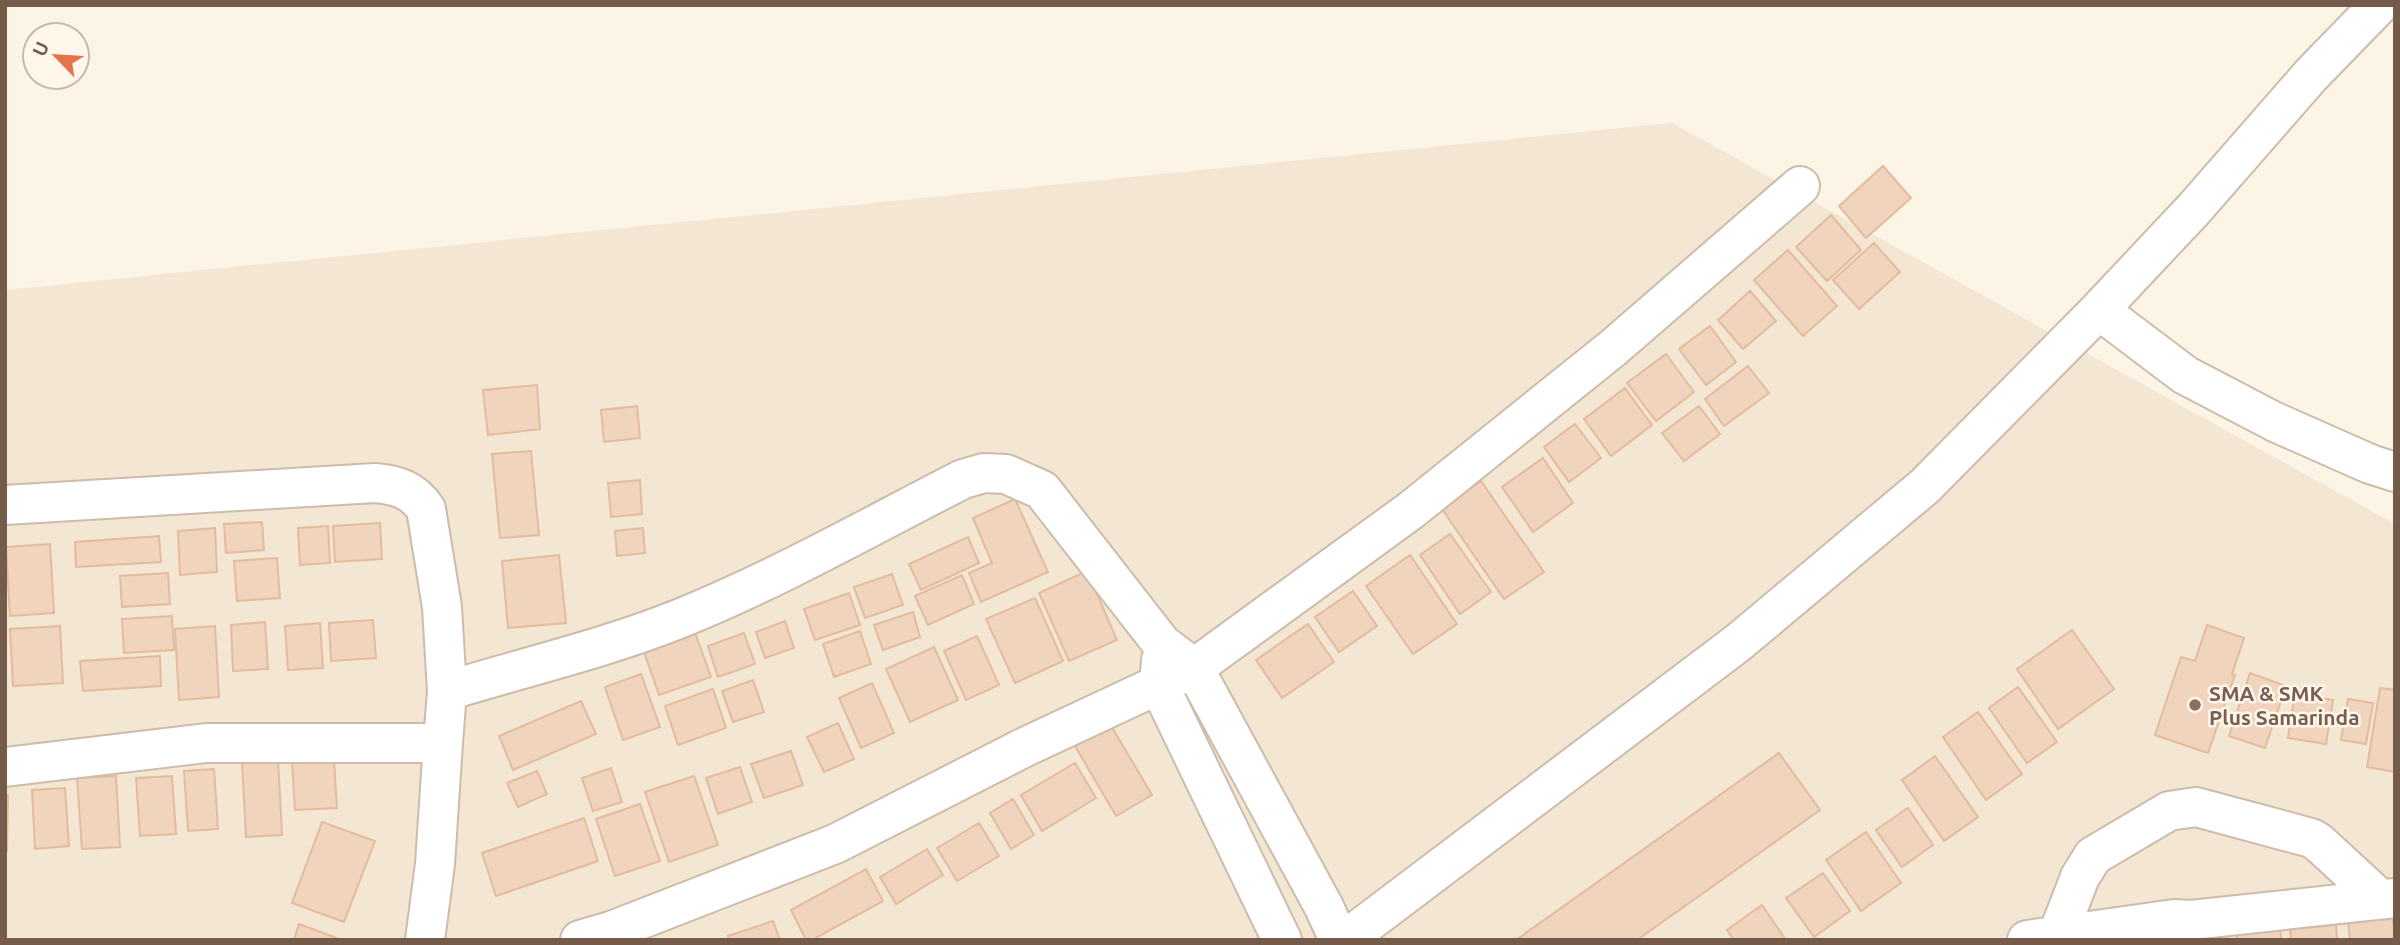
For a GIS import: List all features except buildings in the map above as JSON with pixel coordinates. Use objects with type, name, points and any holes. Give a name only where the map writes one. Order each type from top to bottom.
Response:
[{"type":"street","points":[[1345,940],[1749,634],[1924,486],[2099,310],[2194,209],[2311,75],[2379,5]]},
{"type":"street","points":[[580,940],[611,931],[835,844],[1023,748],[1194,668],[1410,511],[1614,348],[1800,186]]},
{"type":"street","points":[[2099,310],[2185,375],[2275,422],[2370,464],[2395,472]]},
{"type":"street","points":[[447,691],[684,617],[760,582],[963,479],[984,473],[1006,474],[1042,490],[1162,644],[1194,668],[1324,907],[1339,940]]},
{"type":"street","points":[[5,505],[375,483],[405,489],[418,498],[426,509],[442,607],[447,691],[435,864],[425,940]]},
{"type":"street","points":[[1162,644],[1159,685],[1282,940]]},
{"type":"street","points":[[5,767],[206,743],[443,743]]},
{"type":"street","points":[[2043,937],[2093,856],[2169,811],[2182,808],[2196,807],[2311,838],[2387,899]]},
{"type":"street","points":[[2043,937],[2174,919],[2191,920],[2387,899]]},
{"type":"shaded area","points":[[1672,123],[2395,524],[2395,940],[5,940],[5,290]]},
{"type":"place","name":"SMA & SMK Plus Samarinda","points":[[2195,705]]}]
